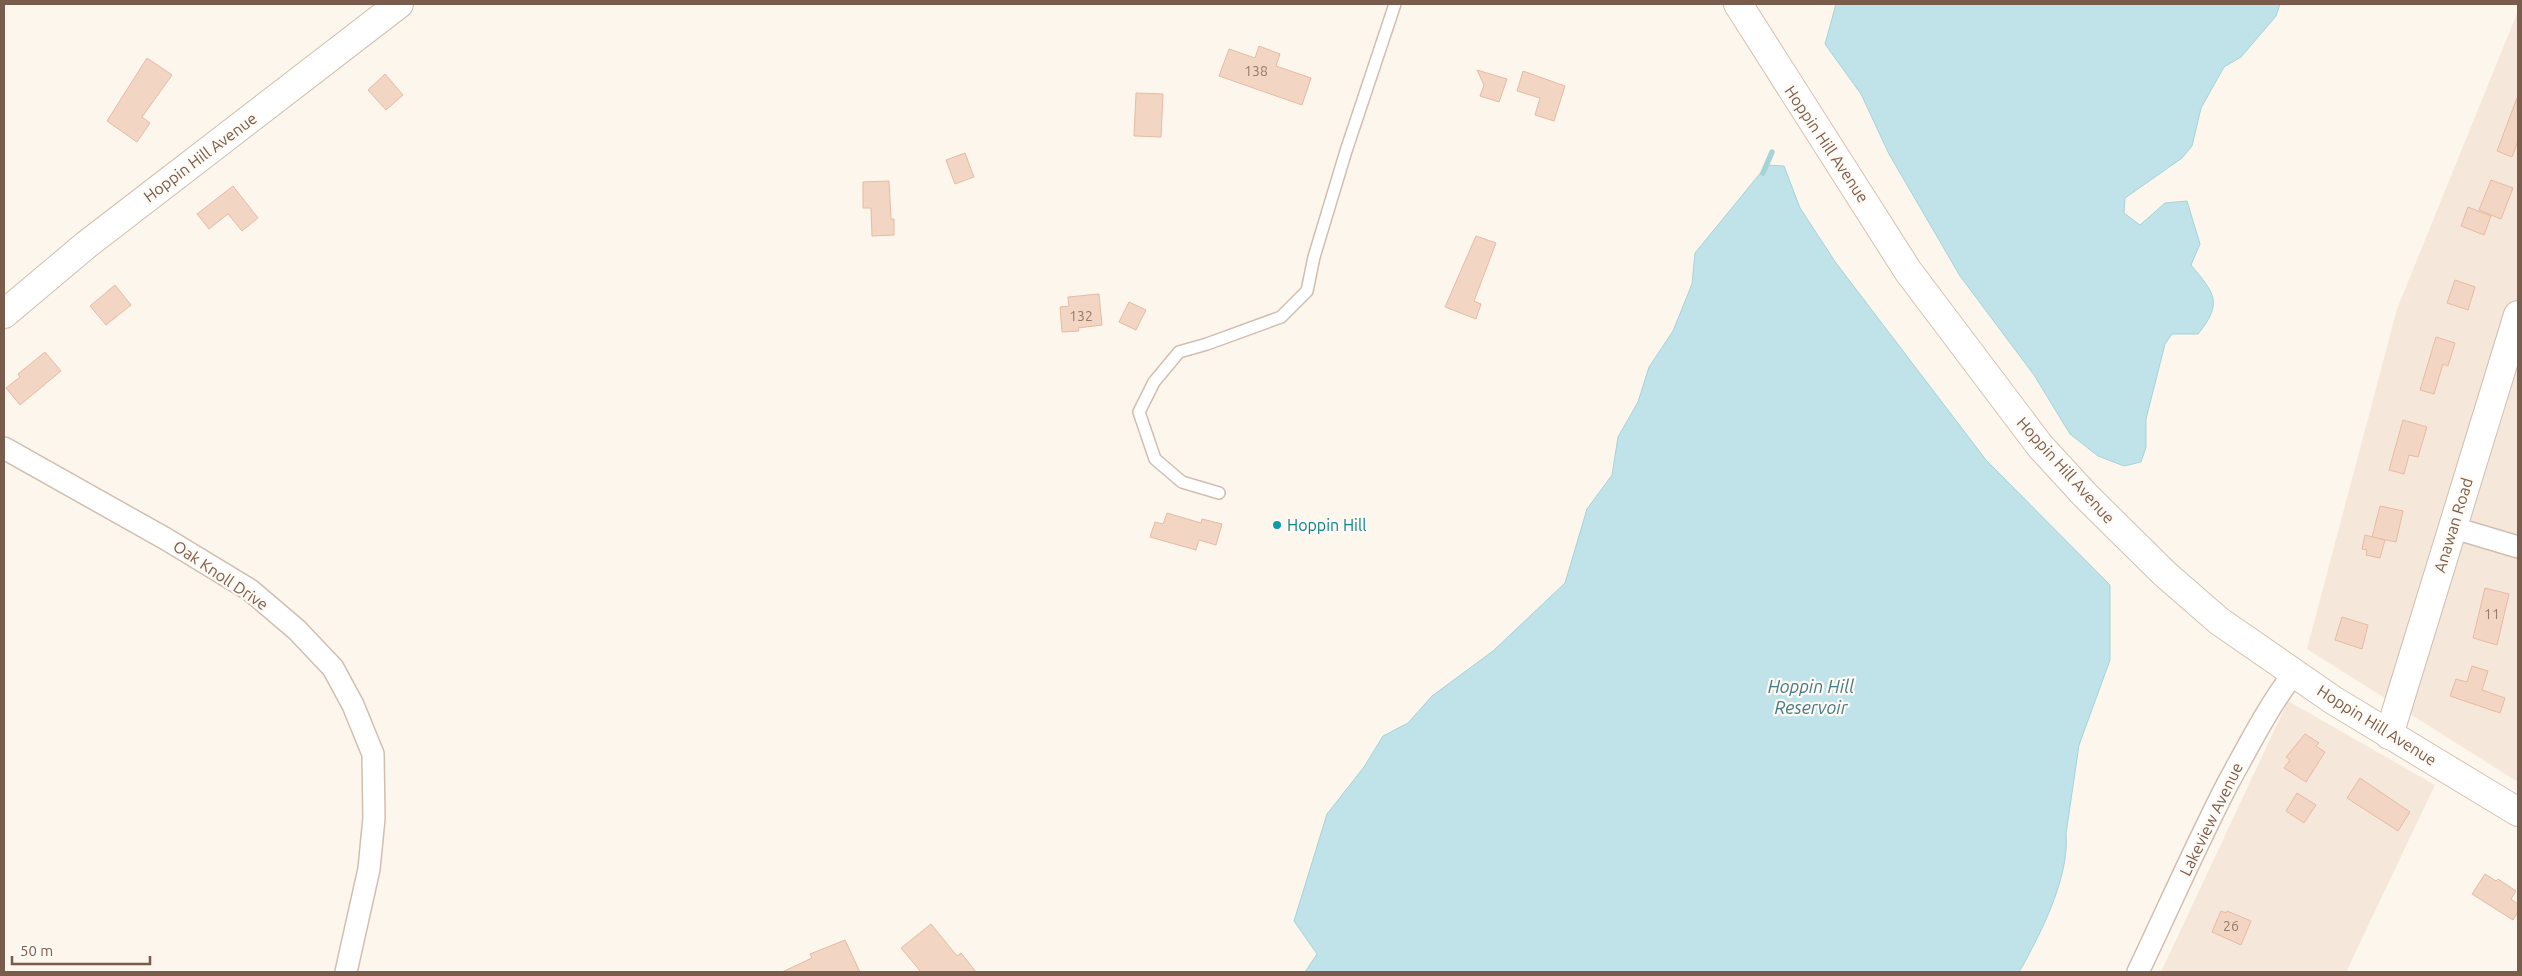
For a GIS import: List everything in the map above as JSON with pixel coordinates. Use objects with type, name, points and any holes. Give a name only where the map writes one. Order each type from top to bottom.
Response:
[{"type":"main road","name":"Hoppin Hill Avenue","points":[[4,314],[86,244],[399,4]]},
{"type":"main road","name":"Hoppin Hill Avenue","points":[[1738,4],[1788,86],[1868,205],[1908,271],[2040,446],[2086,496],[2165,574],[2219,621],[2389,735],[2518,812]]},
{"type":"main road","name":"Anawan Road","points":[[2389,735],[2451,527],[2517,323]]},
{"type":"street","name":"Oak Knoll Drive","points":[[4,448],[166,539],[250,590],[297,630],[333,668],[353,705],[373,754],[374,818],[369,869],[346,972]]},
{"type":"street","points":[[2451,527],[2518,548]]},
{"type":"street","name":"Lakeview Avenue","points":[[2138,972],[2205,829],[2244,753],[2272,702],[2294,672]]},
{"type":"lane","points":[[1219,493],[1182,482],[1155,459],[1140,412],[1154,382],[1179,352],[1282,317],[1307,291],[1341,169],[1395,4]]},
{"type":"shaded area","points":[[2518,11],[2518,782],[2307,649],[2397,309]]},
{"type":"shaded area","points":[[2288,701],[2435,785],[2346,972],[2161,972]]},
{"type":"water","points":[[1836,4],[2280,4],[2276,16],[2241,57],[2224,67],[2201,108],[2192,146],[2182,158],[2125,198],[2124,213],[2140,225],[2165,203],[2187,201],[2200,244],[2191,265],[2205,283],[2213,298],[2211,314],[2198,334],[2172,334],[2165,344],[2146,419],[2146,447],[2141,462],[2124,466],[2098,456],[2070,434],[2034,375],[1960,276],[1889,154],[1861,94],[1825,44]]},
{"type":"water","name":"Hoppin Hill Reservoir","points":[[1767,165],[1784,166],[1800,208],[1836,263],[1986,460],[2110,585],[2110,660],[2079,745],[2063,868],[2044,924],[2019,972],[1305,972],[1317,954],[1294,921],[1327,814],[1364,767],[1383,736],[1408,723],[1432,696],[1493,651],[1565,583],[1587,509],[1612,475],[1618,437],[1638,402],[1649,367],[1673,331],[1692,284],[1695,253]]},
{"type":"building","points":[[1259,46],[1280,54],[1276,66],[1311,78],[1302,105],[1219,76],[1229,49],[1255,58]]},
{"type":"building","points":[[147,58],[172,75],[142,117],[150,123],[137,142],[107,121]]},
{"type":"building","points":[[1477,70],[1507,79],[1499,102],[1480,96],[1484,85]]},
{"type":"building","points":[[1523,71],[1565,86],[1554,121],[1535,115],[1540,98],[1517,91]]},
{"type":"building","points":[[385,74],[403,95],[386,110],[368,90]]},
{"type":"building","points":[[1136,93],[1163,94],[1161,137],[1134,136]]},
{"type":"building","points":[[2517,98],[2518,141],[2512,157],[2497,151]]},
{"type":"building","points":[[965,153],[974,177],[955,184],[946,160]]},
{"type":"building","points":[[2491,180],[2513,188],[2501,219],[2479,210]]},
{"type":"building","points":[[889,181],[891,219],[894,219],[894,235],[872,236],[871,208],[863,208],[863,182]]},
{"type":"building","points":[[233,186],[258,218],[242,231],[228,214],[209,229],[197,214]]},
{"type":"building","points":[[2468,207],[2491,216],[2484,235],[2461,226]]},
{"type":"building","points":[[1476,236],[1496,243],[1474,301],[1481,304],[1476,319],[1445,307]]},
{"type":"building","points":[[2455,280],[2475,287],[2468,310],[2447,303]]},
{"type":"building","points":[[115,285],[131,305],[106,325],[90,306]]},
{"type":"building","points":[[1099,294],[1102,325],[1078,328],[1079,331],[1062,332],[1060,307],[1069,306],[1068,297]]},
{"type":"building","points":[[1129,302],[1146,310],[1136,330],[1119,322]]},
{"type":"building","points":[[2436,337],[2455,343],[2448,366],[2443,364],[2434,394],[2420,390]]},
{"type":"building","points":[[45,352],[61,371],[20,405],[6,388],[20,377],[18,374]]},
{"type":"building","points":[[2403,420],[2427,427],[2418,457],[2409,455],[2404,474],[2389,470]]},
{"type":"building","points":[[2380,506],[2403,511],[2396,542],[2372,537]]},
{"type":"building","points":[[1167,513],[1201,523],[1202,519],[1222,524],[1216,545],[1199,540],[1196,550],[1150,537],[1155,522],[1163,524]]},
{"type":"building","points":[[2365,535],[2385,540],[2380,558],[2366,555],[2367,550],[2362,549]]},
{"type":"building","points":[[2485,588],[2509,594],[2497,645],[2473,638]]},
{"type":"building","points":[[2342,617],[2368,625],[2362,649],[2335,640]]},
{"type":"building","points":[[2472,666],[2488,671],[2482,690],[2505,698],[2500,713],[2450,696],[2456,679],[2467,682]]},
{"type":"building","points":[[2305,734],[2319,743],[2316,746],[2325,752],[2306,782],[2284,768],[2290,760],[2286,757]]},
{"type":"building","points":[[2360,778],[2410,812],[2398,831],[2347,798]]},
{"type":"building","points":[[2297,793],[2316,805],[2304,823],[2286,811]]},
{"type":"building","points":[[2485,874],[2496,881],[2498,879],[2516,891],[2511,899],[2518,904],[2518,912],[2513,920],[2472,894]]},
{"type":"building","points":[[2221,911],[2226,913],[2227,911],[2251,921],[2241,945],[2212,932]]},
{"type":"building","points":[[931,924],[957,956],[961,953],[976,972],[921,972],[901,948]]},
{"type":"building","points":[[845,940],[860,972],[782,972],[812,958],[810,954]]},
{"type":"waterway","points":[[1763,173],[1772,152]]},
{"type":"place","name":"Hoppin Hill","points":[[1277,525]]}]
